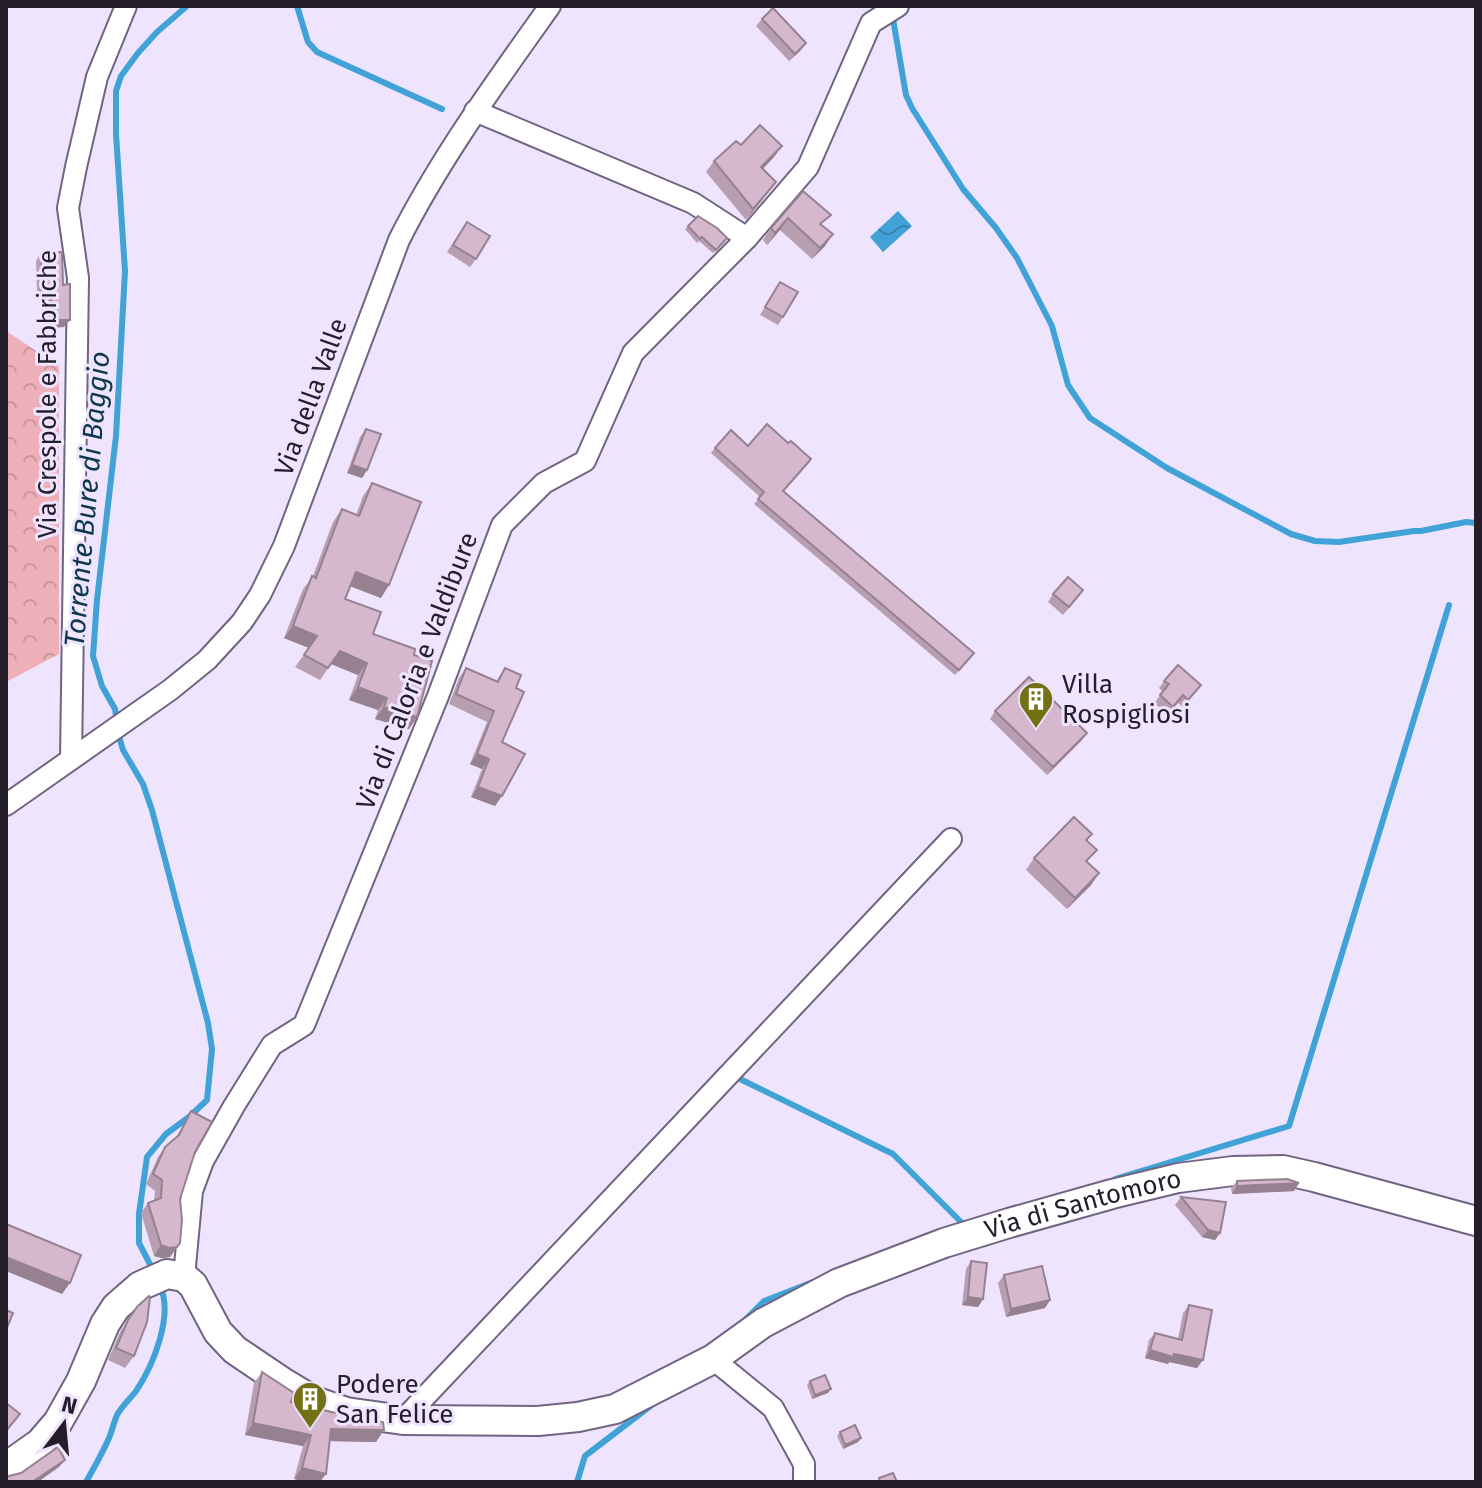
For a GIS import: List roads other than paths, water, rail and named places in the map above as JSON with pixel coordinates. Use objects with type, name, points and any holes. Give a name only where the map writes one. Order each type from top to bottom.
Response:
[{"type":"main road","name":"Via di Santomoro","points":[[162,1279],[193,1285],[225,1341],[314,1401],[346,1412],[403,1420],[538,1421],[615,1409],[713,1359],[763,1323],[839,1283],[944,1243],[1178,1178],[1233,1171],[1283,1170],[1476,1221]]},
{"type":"main road","points":[[6,1467],[40,1443],[58,1422],[81,1381],[110,1315],[124,1299],[162,1279]]},
{"type":"street","name":"Via Crespole e Fabbriche","points":[[71,759],[78,278],[68,208],[97,77],[126,6]]},
{"type":"street","name":"Via della Valle","points":[[71,759],[170,690],[207,660],[242,622],[260,595],[274,572],[399,240],[475,111],[550,6]]},
{"type":"street","name":"Via di Caloria e Valdibure","points":[[162,1279],[203,1161],[272,1045],[304,1025],[438,696],[502,525],[544,483],[585,461],[633,353],[747,238],[808,167],[871,23],[898,6]]},
{"type":"street","points":[[475,111],[693,203],[747,238]]},
{"type":"street","points":[[6,805],[71,759]]},
{"type":"street","points":[[403,1420],[951,839]]},
{"type":"street","points":[[713,1359],[773,1408],[804,1464],[804,1482]]},
{"type":"water","points":[[898,211],[912,226],[883,252],[870,237]]},
{"type":"waterway","name":"Torrente Bure di Baggio","points":[[117,722],[115,709],[102,686],[93,656],[116,436],[125,271],[116,91],[121,76],[138,53],[187,6]]},
{"type":"waterway","points":[[297,6],[308,42],[317,52],[442,109]]},
{"type":"waterway","points":[[892,13],[906,95],[912,108],[963,189],[1017,258],[1052,326],[1068,385],[1090,418],[1167,468],[1291,534],[1315,541],[1339,542],[1476,523]]},
{"type":"waterway","points":[[1115,1179],[1289,1126],[1449,605]]},
{"type":"waterway","name":"Torrente Bure di Baggio","points":[[118,733],[152,810],[208,1023],[212,1049],[207,1100],[166,1134],[147,1157],[139,1214],[139,1243],[154,1272]]},
{"type":"waterway","points":[[736,1077],[893,1154],[963,1224]]},
{"type":"waterway","points":[[744,1321],[764,1301],[813,1282]]},
{"type":"waterway","name":"Torrente Bure di Baggio","points":[[86,1482],[117,1415],[136,1391],[155,1354],[165,1311],[160,1286]]},
{"type":"waterway","points":[[577,1482],[585,1456],[653,1404]]},
{"type":"place","name":"Villa Rospigliosi","points":[[1036,730]]},
{"type":"place","name":"Podere San Felice","points":[[310,1430]]}]
